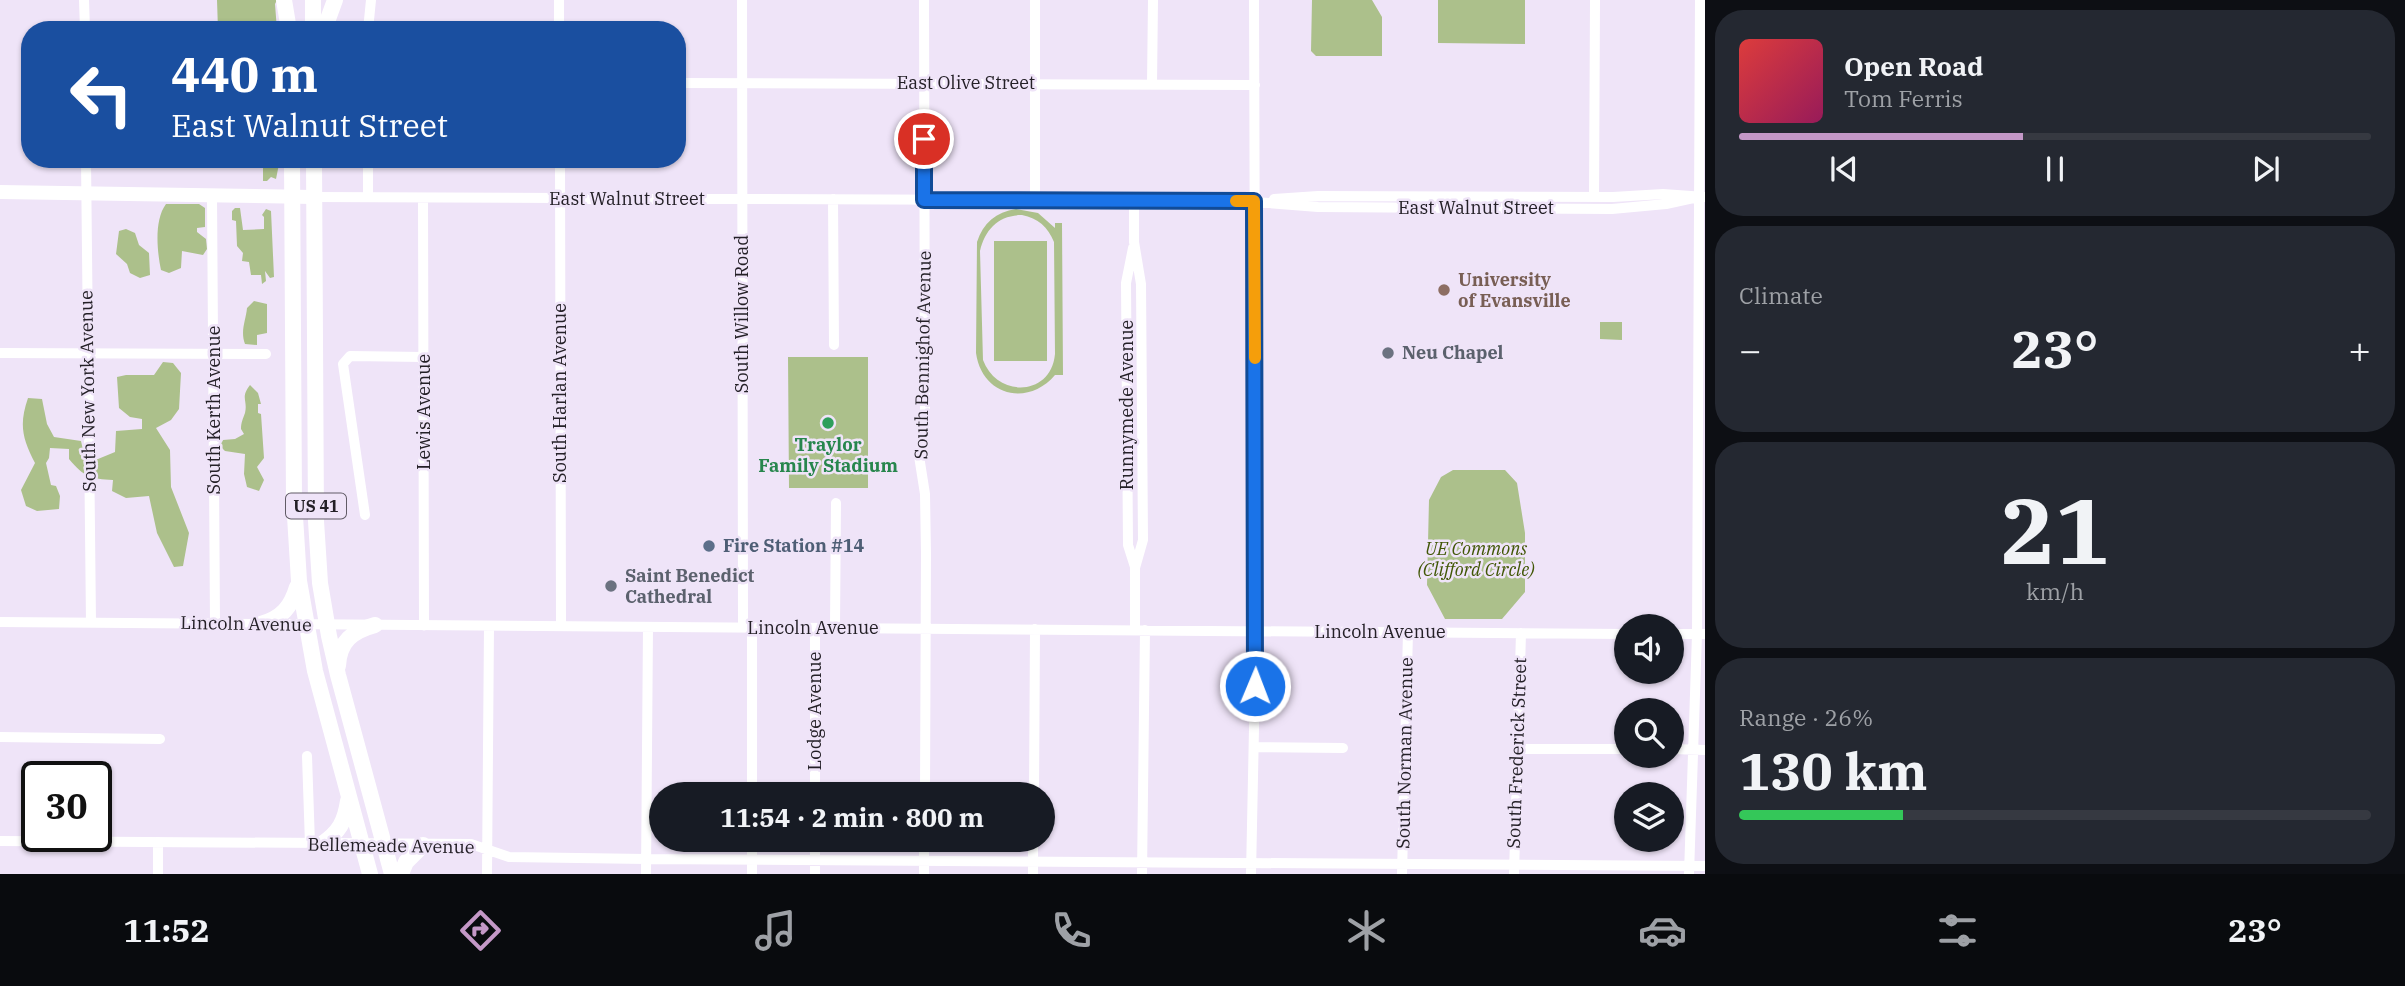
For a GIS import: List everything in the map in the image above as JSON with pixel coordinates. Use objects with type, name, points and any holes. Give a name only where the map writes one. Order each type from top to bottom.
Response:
[{"type":"highway","points":[[284,0],[288,21]]},
{"type":"highway","points":[[291,21],[292,0]]},
{"type":"highway","points":[[313,0],[313,21]]},
{"type":"highway","points":[[327,21],[335,0]]},
{"type":"highway","name":"US 41","points":[[292,168],[294,512],[299,582],[314,671],[370,874]]},
{"type":"highway","name":"US 41","points":[[314,168],[316,522],[320,583],[337,672],[392,874]]},
{"type":"highway","points":[[261,624],[276,619],[289,607],[299,582]]},
{"type":"highway","points":[[337,672],[339,653],[349,637],[375,625]]},
{"type":"highway","points":[[316,844],[337,833],[349,795]]},
{"type":"highway","points":[[401,874],[406,862],[423,845]]},
{"type":"main road","name":"East Walnut Street","points":[[0,192],[314,197]]},
{"type":"street","points":[[85,0],[85,21]]},
{"type":"street","points":[[369,21],[371,0]]},
{"type":"street","points":[[559,0],[559,21]]},
{"type":"street","name":"South Willow Road","points":[[742,0],[747,627],[752,782]]},
{"type":"street","name":"South Bennighof Avenue","points":[[924,0],[925,429],[919,456],[925,494],[925,782]]},
{"type":"street","points":[[1035,0],[1035,200]]},
{"type":"street","points":[[1152,84],[1153,0]]},
{"type":"street","points":[[1252,869],[1256,631],[1254,0]]},
{"type":"street","points":[[1594,197],[1595,0]]},
{"type":"street","points":[[1689,870],[1699,750],[1701,634],[1700,0]]},
{"type":"street","name":"East Olive Street","points":[[686,83],[1255,85]]},
{"type":"street","name":"South New York Avenue","points":[[86,168],[90,622]]},
{"type":"street","points":[[368,168],[368,197]]},
{"type":"street","name":"South Harlan Avenue","points":[[560,168],[561,626]]},
{"type":"street","name":"East Walnut Street","points":[[314,197],[1254,201],[1318,196],[1594,197],[1664,194],[1701,197]]},
{"type":"street","name":"South Kerth Avenue","points":[[212,196],[215,624]]},
{"type":"street","name":"East Walnut Street","points":[[1254,201],[1318,207],[1612,209],[1665,204],[1701,197]]},
{"type":"street","name":"Lewis Avenue","points":[[423,198],[424,626]]},
{"type":"street","points":[[834,200],[834,345]]},
{"type":"street","name":"Runnymede Avenue","points":[[1133,201],[1134,242],[1141,284],[1143,540],[1135,568],[1140,630],[1142,868]]},
{"type":"street","points":[[0,352],[266,354]]},
{"type":"street","points":[[365,514],[342,370],[345,360],[350,356],[423,357]]},
{"type":"street","name":"Lodge Avenue","points":[[835,628],[836,503]]},
{"type":"street","name":"Lincoln Avenue","points":[[0,622],[1614,634]]},
{"type":"street","points":[[487,874],[489,626]]},
{"type":"street","points":[[646,874],[648,627]]},
{"type":"street","name":"Lodge Avenue","points":[[815,628],[815,782]]},
{"type":"street","points":[[1034,782],[1035,629]]},
{"type":"street","name":"South Norman Avenue","points":[[1402,869],[1408,632]]},
{"type":"street","name":"South Frederick Street","points":[[1514,870],[1521,633]]},
{"type":"street","points":[[0,737],[160,739]]},
{"type":"street","points":[[1254,747],[1343,748]]},
{"type":"street","points":[[1517,749],[1614,749]]},
{"type":"street","points":[[307,756],[316,844]]},
{"type":"street","name":"Bellemeade Avenue","points":[[0,841],[471,844],[509,857],[924,861],[1033,868],[1689,870],[1705,866]]},
{"type":"street","points":[[158,842],[158,874]]},
{"type":"street","points":[[751,852],[752,874]]},
{"type":"street","points":[[815,874],[816,852]]},
{"type":"street","points":[[924,852],[924,874]]},
{"type":"green space","points":[[217,0],[277,0],[276,21],[218,21]]},
{"type":"green space","points":[[1312,0],[1372,0],[1382,17],[1382,56],[1316,56],[1311,51]]},
{"type":"green space","points":[[1438,0],[1525,0],[1525,44],[1438,43]]},
{"type":"green space","points":[[263,168],[278,168],[276,179],[271,177],[263,181]]},
{"type":"green space","points":[[166,204],[199,204],[205,208],[205,227],[197,228],[197,232],[206,239],[207,249],[203,255],[182,251],[181,268],[169,273],[161,270],[158,245],[158,227]]},
{"type":"green space","points":[[240,208],[243,230],[264,229],[262,215],[266,209],[271,211],[274,277],[270,278],[265,271],[266,281],[262,284],[261,275],[251,275],[249,262],[242,261],[243,253],[237,246],[236,221],[232,220],[232,211]]},
{"type":"green space","points":[[1009,210],[1038,213],[1055,228],[1055,223],[1062,223],[1063,375],[1055,375],[1044,385],[1020,393],[1008,392],[987,379],[980,368],[976,353],[977,242],[991,220]],"holes":[[[1022,215],[1042,224],[1054,242],[1055,354],[1051,368],[1044,378],[1034,385],[1023,387],[1000,381],[990,372],[983,360],[980,251],[985,236],[994,225],[1006,218]]]},
{"type":"green space","points":[[126,229],[135,233],[139,245],[149,253],[150,275],[140,278],[130,273],[127,264],[116,254],[119,231]]},
{"type":"green space","points":[[994,241],[1047,241],[1047,361],[994,361]]},
{"type":"green space","points":[[254,301],[267,304],[267,333],[257,335],[257,345],[245,344],[243,335],[247,308]]},
{"type":"green space","points":[[1600,322],[1622,322],[1622,340],[1600,339]]},
{"type":"green space","name":"Traylor Family Stadium","points":[[788,357],[868,357],[868,488],[789,488]]},
{"type":"green space","points":[[163,362],[173,363],[181,373],[179,409],[171,420],[156,428],[170,450],[171,487],[189,533],[183,566],[174,567],[157,533],[149,496],[126,498],[112,491],[113,480],[93,478],[79,470],[69,459],[69,449],[50,448],[46,463],[51,485],[56,486],[60,496],[59,509],[37,511],[26,506],[21,490],[35,463],[23,431],[23,416],[28,398],[42,399],[47,424],[54,437],[81,441],[85,459],[98,459],[115,452],[116,431],[142,429],[142,419],[130,417],[119,408],[117,377],[154,375]]},
{"type":"green space","points":[[250,385],[258,393],[261,404],[258,404],[258,413],[261,414],[264,458],[257,467],[264,480],[259,491],[247,487],[244,474],[245,454],[225,451],[220,446],[223,440],[235,439],[244,434],[241,424],[246,409],[245,393]]},
{"type":"green space","name":"UE Commons (Clifford Circle)","points":[[1453,470],[1505,470],[1517,483],[1525,533],[1525,592],[1502,619],[1445,619],[1427,585],[1429,500],[1441,477]]},
{"type":"slow traffic","points":[[1236,201],[1254,201],[1255,358]]},
{"type":"place","name":"University of Evansville","points":[[1444,290]]},
{"type":"place","name":"Neu Chapel","points":[[1388,353]]},
{"type":"place","name":"Traylor Family Stadium","points":[[828,423]]},
{"type":"place","name":"Fire Station #14","points":[[709,546]]},
{"type":"place","name":"Saint Benedict Cathedral","points":[[611,586]]},
{"type":"route","points":[[924,139],[924,200],[1254,201],[1255,686]]}]
